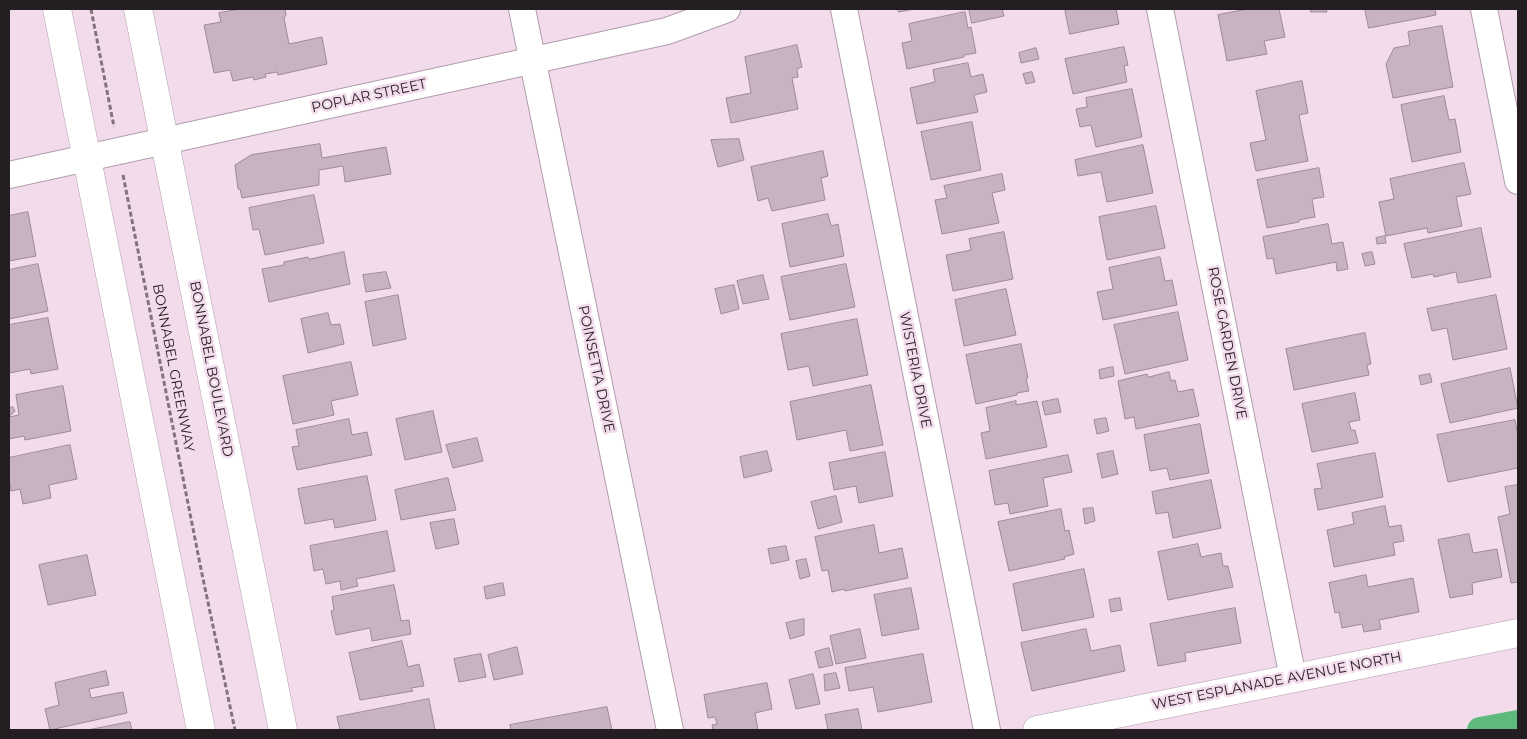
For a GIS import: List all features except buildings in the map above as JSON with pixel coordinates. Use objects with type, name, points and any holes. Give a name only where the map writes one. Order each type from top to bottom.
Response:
[{"type":"street","points":[[57,9],[202,730]]},
{"type":"street","name":"BONNABEL BOULEVARD","points":[[138,9],[283,730]]},
{"type":"street","name":"POINSETTA DRIVE","points":[[522,9],[670,730]]},
{"type":"street","name":"POPLAR STREET","points":[[9,175],[667,31],[728,9]]},
{"type":"street","name":"WISTERIA DRIVE","points":[[844,9],[987,730]]},
{"type":"street","name":"ROSE GARDEN DRIVE","points":[[1160,9],[1293,678]]},
{"type":"street","points":[[1484,9],[1518,181]]},
{"type":"street","name":"WEST ESPLANADE AVENUE NORTH","points":[[1037,730],[1518,632]]},
{"type":"path","name":"BONNABEL GREENWAY","points":[[91,9],[202,574],[235,730]]},
{"type":"waterway","points":[[1480,730],[1518,723]]}]
